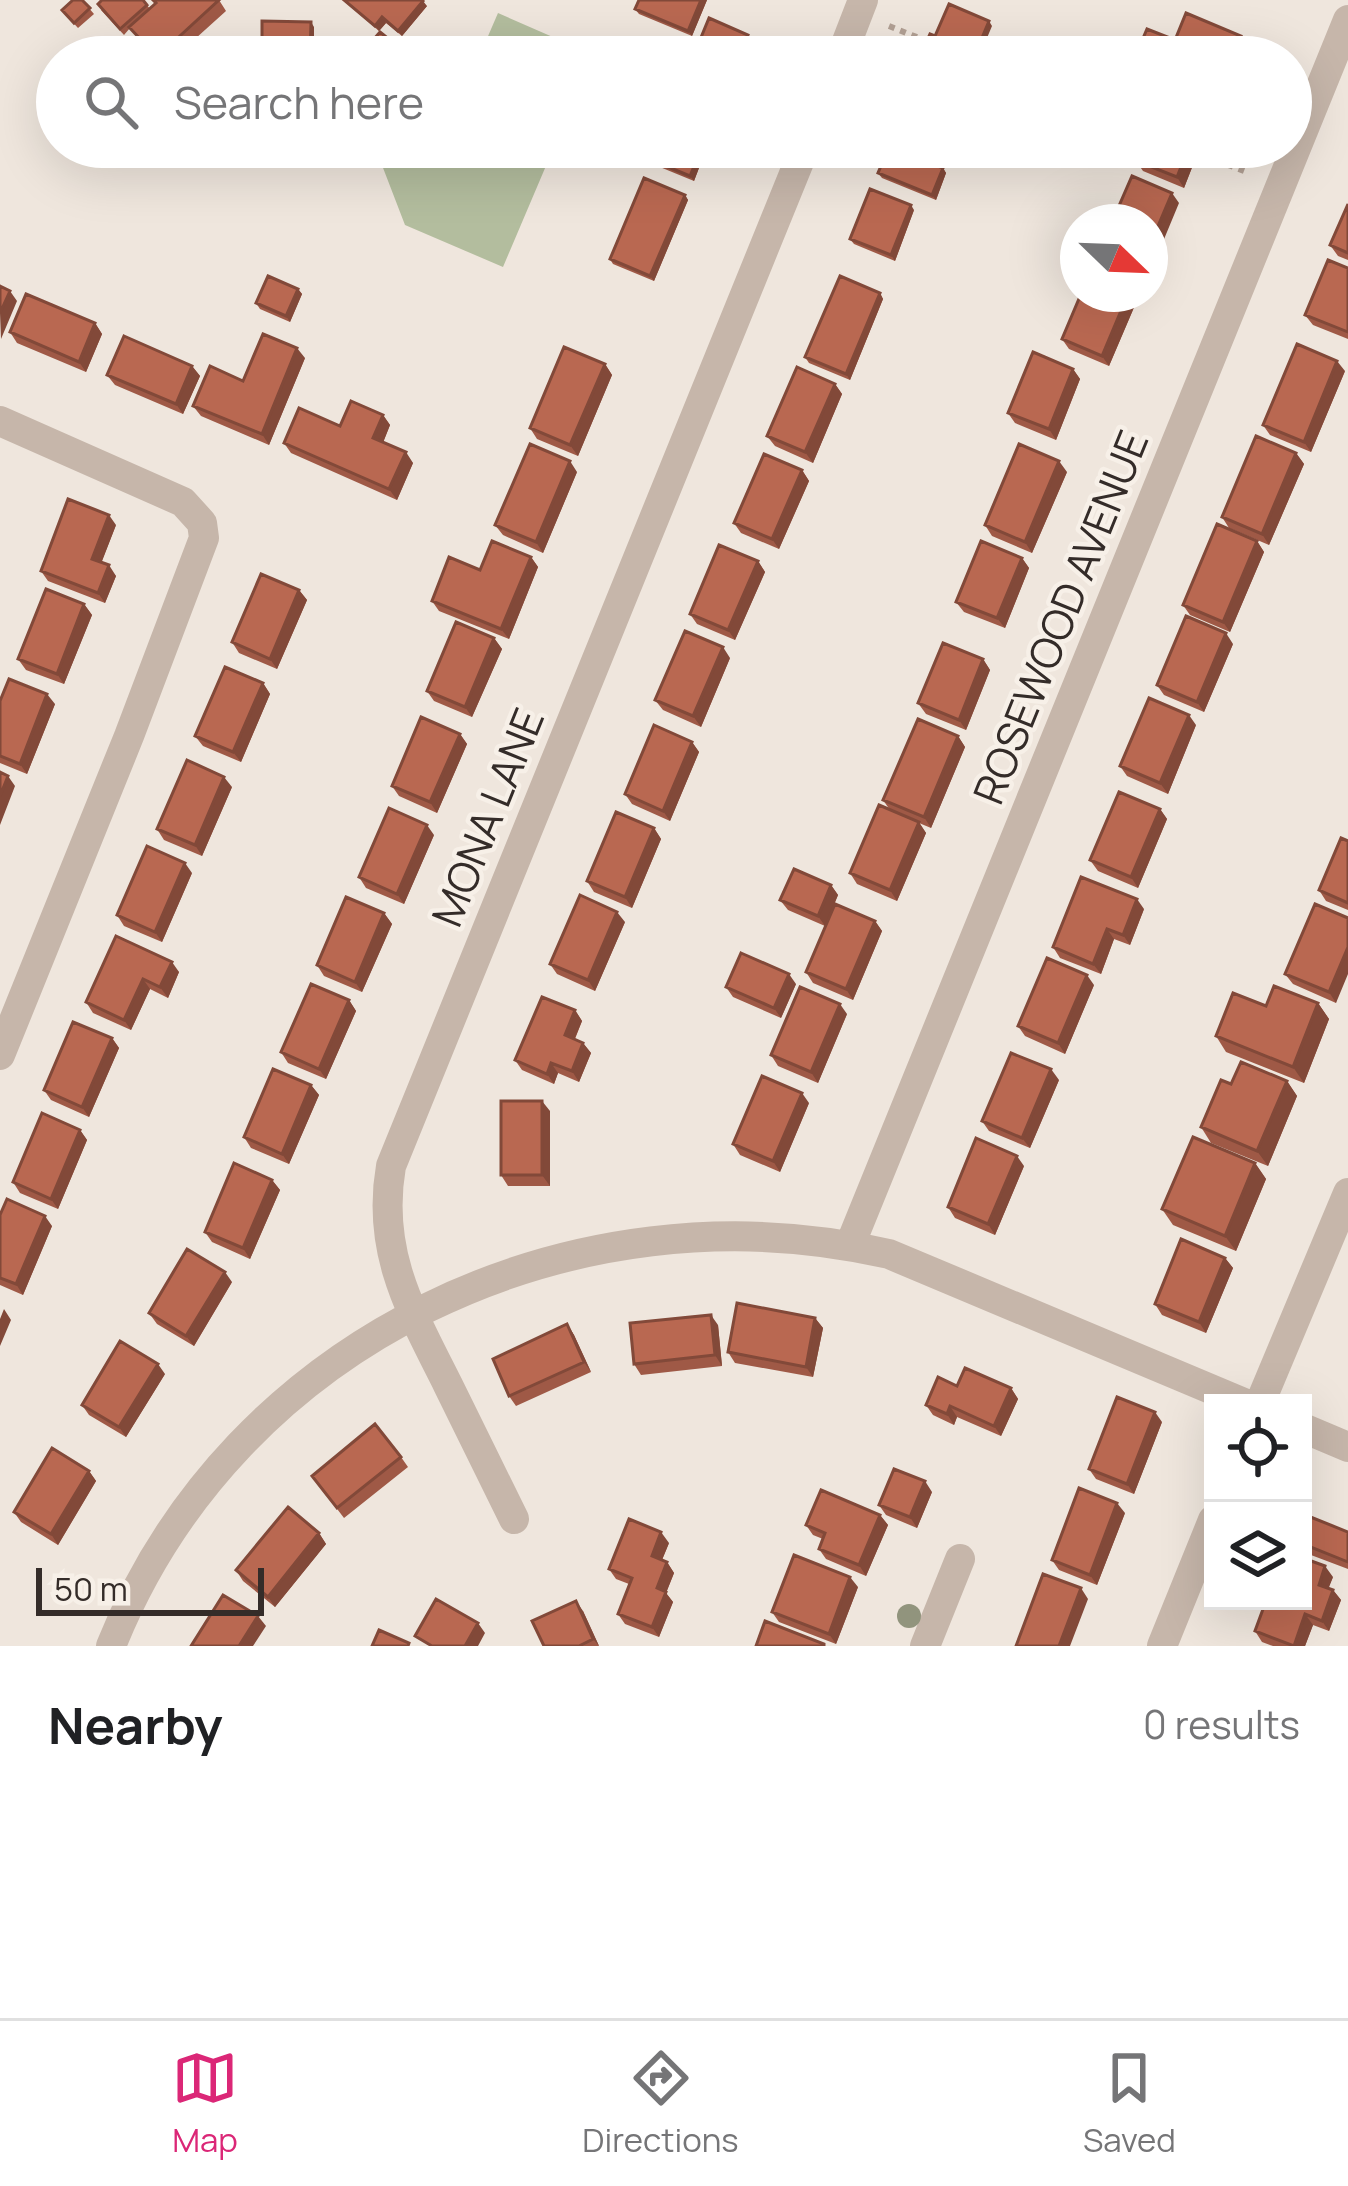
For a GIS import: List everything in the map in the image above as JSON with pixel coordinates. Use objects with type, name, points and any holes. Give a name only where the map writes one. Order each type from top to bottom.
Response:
[{"type":"street","points":[[849,36],[863,0]]},
{"type":"street","points":[[1326,0],[1348,9]]},
{"type":"street","name":"ROSEWOOD AVENUE","points":[[1312,109],[1348,20]]},
{"type":"street","name":"MONA LANE","points":[[514,1519],[413,1314],[391,1255],[387,1188],[391,1166],[796,168]]},
{"type":"street","name":"ROSEWOOD AVENUE","points":[[850,1245],[1288,168]]},
{"type":"street","points":[[0,421],[170,495],[202,523],[202,548],[0,1055]]},
{"type":"street","points":[[1264,1394],[1348,1193]]},
{"type":"street","points":[[111,1646],[135,1592],[196,1497],[255,1428],[324,1369],[413,1314],[502,1275],[590,1252],[647,1242],[755,1236],[850,1245],[889,1254],[1223,1394]]},
{"type":"street","points":[[1312,1432],[1348,1448]]},
{"type":"street","points":[[1162,1646],[1204,1542]]},
{"type":"street","points":[[925,1646],[960,1559]]},
{"type":"path","points":[[889,26],[914,36]]},
{"type":"path","points":[[1236,168],[1244,171]]},
{"type":"green space","points":[[498,13],[551,36],[488,36]]},
{"type":"green space","points":[[383,168],[545,168],[503,267],[405,225]]},
{"type":"building","points":[[73,0],[82,0],[90,8],[74,23],[62,10]]},
{"type":"building","points":[[102,0],[143,0],[147,5],[120,29],[98,4]]},
{"type":"building","points":[[153,0],[219,0],[180,36],[137,36],[129,27],[156,3]]},
{"type":"building","points":[[344,0],[423,1],[398,31],[382,17],[375,26]]},
{"type":"building","points":[[639,0],[701,0],[688,31],[635,9]]},
{"type":"building","points":[[949,4],[989,21],[983,36],[935,36]]},
{"type":"building","points":[[1186,13],[1241,36],[1177,36]]},
{"type":"building","points":[[709,18],[748,35],[748,36],[702,36]]},
{"type":"building","points":[[262,21],[311,22],[311,36],[262,36]]},
{"type":"building","points":[[670,168],[693,168],[690,176]]},
{"type":"building","points":[[880,168],[943,168],[932,195],[878,173]]},
{"type":"building","points":[[1154,168],[1181,168],[1177,177]]},
{"type":"building","points":[[1132,176],[1172,193],[1167,204],[1120,204]]},
{"type":"building","points":[[644,178],[685,195],[650,276],[610,259]]},
{"type":"building","points":[[870,189],[911,205],[891,255],[850,239]]},
{"type":"building","points":[[1348,204],[1348,253],[1330,245]]},
{"type":"building","points":[[1328,260],[1348,268],[1348,332],[1305,315]]},
{"type":"building","points":[[268,276],[298,289],[286,316],[256,303]]},
{"type":"building","points":[[840,276],[880,293],[846,374],[805,357]]},
{"type":"building","points":[[0,286],[10,291],[0,313]]},
{"type":"building","points":[[26,294],[95,323],[79,362],[10,332]]},
{"type":"building","points":[[1073,312],[1120,312],[1102,356],[1062,339]]},
{"type":"building","points":[[263,334],[297,348],[262,434],[193,406],[210,366],[243,381]]},
{"type":"building","points":[[124,336],[192,366],[176,404],[107,375]]},
{"type":"building","points":[[1297,344],[1337,361],[1304,442],[1263,425]]},
{"type":"building","points":[[564,347],[605,364],[570,445],[530,428]]},
{"type":"building","points":[[1033,352],[1073,369],[1049,429],[1008,413]]},
{"type":"building","points":[[797,367],[835,384],[805,452],[767,436]]},
{"type":"building","points":[[351,401],[383,415],[373,438],[406,452],[389,489],[284,443],[299,408],[340,426]]},
{"type":"building","points":[[1256,436],[1296,453],[1262,534],[1222,517]]},
{"type":"building","points":[[530,444],[570,461],[536,542],[495,525]]},
{"type":"building","points":[[1019,444],[1059,461],[1025,542],[985,525]]},
{"type":"building","points":[[764,454],[802,470],[772,539],[734,523]]},
{"type":"building","points":[[68,499],[109,515],[92,559],[109,565],[98,593],[41,571]]},
{"type":"building","points":[[1217,524],[1257,541],[1223,622],[1183,605]]},
{"type":"building","points":[[492,541],[531,557],[501,629],[432,601],[449,557],[480,570]]},
{"type":"building","points":[[981,541],[1022,558],[997,618],[956,602]]},
{"type":"building","points":[[719,545],[758,561],[728,630],[690,614]]},
{"type":"building","points":[[261,574],[299,590],[270,659],[232,642]]},
{"type":"building","points":[[46,589],[84,604],[57,674],[18,659]]},
{"type":"building","points":[[1186,616],[1226,633],[1197,702],[1157,685]]},
{"type":"building","points":[[456,622],[494,638],[465,707],[427,691]]},
{"type":"building","points":[[685,631],[723,647],[693,716],[655,700]]},
{"type":"building","points":[[943,643],[983,659],[959,720],[918,703]]},
{"type":"building","points":[[225,667],[263,683],[233,752],[195,736]]},
{"type":"building","points":[[9,679],[47,694],[20,764],[0,756],[0,701]]},
{"type":"building","points":[[1149,698],[1189,715],[1160,783],[1120,766]]},
{"type":"building","points":[[421,717],[460,734],[430,802],[392,786]]},
{"type":"building","points":[[918,719],[958,736],[924,817],[883,800]]},
{"type":"building","points":[[654,725],[692,742],[663,811],[625,794]]},
{"type":"building","points":[[187,760],[224,777],[195,845],[157,829]]},
{"type":"building","points":[[0,772],[8,776],[0,796]]},
{"type":"building","points":[[1119,792],[1160,809],[1131,877],[1090,860]]},
{"type":"building","points":[[879,805],[919,822],[890,890],[850,873]]},
{"type":"building","points":[[389,808],[427,825],[397,894],[359,877]]},
{"type":"building","points":[[616,812],[654,828],[625,897],[587,881]]},
{"type":"building","points":[[1341,838],[1348,841],[1348,903],[1319,890]]},
{"type":"building","points":[[147,846],[185,863],[155,932],[117,915]]},
{"type":"building","points":[[794,869],[831,885],[818,916],[780,900]]},
{"type":"building","points":[[1081,877],[1137,899],[1123,935],[1107,929],[1093,964],[1053,947]]},
{"type":"building","points":[[580,895],[617,912],[588,980],[550,964]]},
{"type":"building","points":[[346,897],[384,913],[355,982],[317,965]]},
{"type":"building","points":[[835,904],[875,921],[846,989],[806,972]]},
{"type":"building","points":[[1315,904],[1348,918],[1348,947],[1329,992],[1285,974]]},
{"type":"building","points":[[116,936],[172,962],[160,987],[143,979],[124,1020],[86,1002]]},
{"type":"building","points":[[741,953],[789,974],[774,1008],[726,987]]},
{"type":"building","points":[[1047,958],[1087,975],[1058,1043],[1018,1026]]},
{"type":"building","points":[[311,984],[349,1000],[319,1069],[281,1052]]},
{"type":"building","points":[[1274,986],[1318,1003],[1293,1067],[1216,1036],[1233,993],[1266,1006]]},
{"type":"building","points":[[800,987],[840,1004],[811,1072],[771,1055]]},
{"type":"building","points":[[542,997],[575,1010],[565,1035],[583,1043],[572,1071],[551,1063],[547,1074],[515,1060]]},
{"type":"building","points":[[73,1022],[112,1038],[82,1107],[44,1090]]},
{"type":"building","points":[[1011,1053],[1051,1069],[1022,1138],[982,1121]]},
{"type":"building","points":[[1241,1062],[1287,1081],[1257,1151],[1201,1127],[1221,1080],[1231,1084]]},
{"type":"building","points":[[273,1069],[311,1085],[282,1154],[244,1137]]},
{"type":"building","points":[[762,1076],[802,1093],[773,1161],[733,1144]]},
{"type":"building","points":[[501,1101],[542,1101],[542,1175],[501,1175]]},
{"type":"building","points":[[42,1113],[80,1130],[51,1199],[13,1182]]},
{"type":"building","points":[[1193,1137],[1255,1163],[1225,1236],[1162,1209]]},
{"type":"building","points":[[976,1138],[1017,1156],[988,1224],[948,1207]]},
{"type":"building","points":[[234,1163],[272,1180],[243,1248],[205,1232]]},
{"type":"building","points":[[7,1199],[45,1216],[16,1284],[0,1278],[0,1215]]},
{"type":"building","points":[[1181,1239],[1225,1258],[1199,1322],[1155,1304]]},
{"type":"building","points":[[187,1249],[225,1272],[186,1336],[149,1313]]},
{"type":"building","points":[[737,1303],[815,1318],[806,1367],[728,1352]]},
{"type":"building","points":[[711,1315],[715,1355],[634,1364],[630,1323]]},
{"type":"building","points":[[567,1324],[584,1362],[509,1396],[493,1359]]},
{"type":"building","points":[[120,1341],[158,1364],[119,1427],[82,1405]]},
{"type":"building","points":[[965,1368],[1011,1388],[994,1426],[950,1406],[947,1414],[926,1405],[938,1377],[957,1386]]},
{"type":"building","points":[[1117,1397],[1155,1412],[1127,1484],[1089,1469]]},
{"type":"building","points":[[375,1424],[401,1457],[337,1508],[312,1476]]},
{"type":"building","points":[[52,1448],[89,1471],[51,1534],[14,1512]]},
{"type":"building","points":[[894,1469],[925,1481],[910,1517],[879,1505]]},
{"type":"building","points":[[1079,1488],[1117,1503],[1090,1575],[1052,1560]]},
{"type":"building","points":[[821,1490],[880,1515],[859,1565],[819,1549],[825,1533],[806,1525]]},
{"type":"building","points":[[288,1507],[319,1533],[268,1597],[236,1570]]},
{"type":"building","points":[[1312,1518],[1348,1532],[1348,1562],[1312,1548]]},
{"type":"building","points":[[629,1519],[661,1532],[652,1556],[667,1562],[657,1588],[666,1592],[652,1627],[618,1614],[632,1578],[609,1569]]},
{"type":"building","points":[[794,1555],[850,1577],[829,1634],[772,1612]]},
{"type":"building","points":[[1312,1561],[1325,1566],[1319,1585],[1333,1590],[1322,1621],[1305,1614],[1294,1646],[1255,1631],[1263,1610],[1312,1610]]},
{"type":"building","points":[[1043,1574],[1081,1588],[1059,1646],[1016,1646]]},
{"type":"building","points":[[223,1595],[258,1616],[239,1646],[191,1646]]},
{"type":"building","points":[[436,1599],[478,1623],[465,1646],[432,1646],[415,1636]]},
{"type":"building","points":[[576,1601],[593,1639],[579,1646],[544,1646],[532,1621]]},
{"type":"building","points":[[765,1621],[824,1644],[824,1646],[756,1646]]},
{"type":"building","points":[[379,1630],[409,1643],[408,1646],[372,1646]]}]
